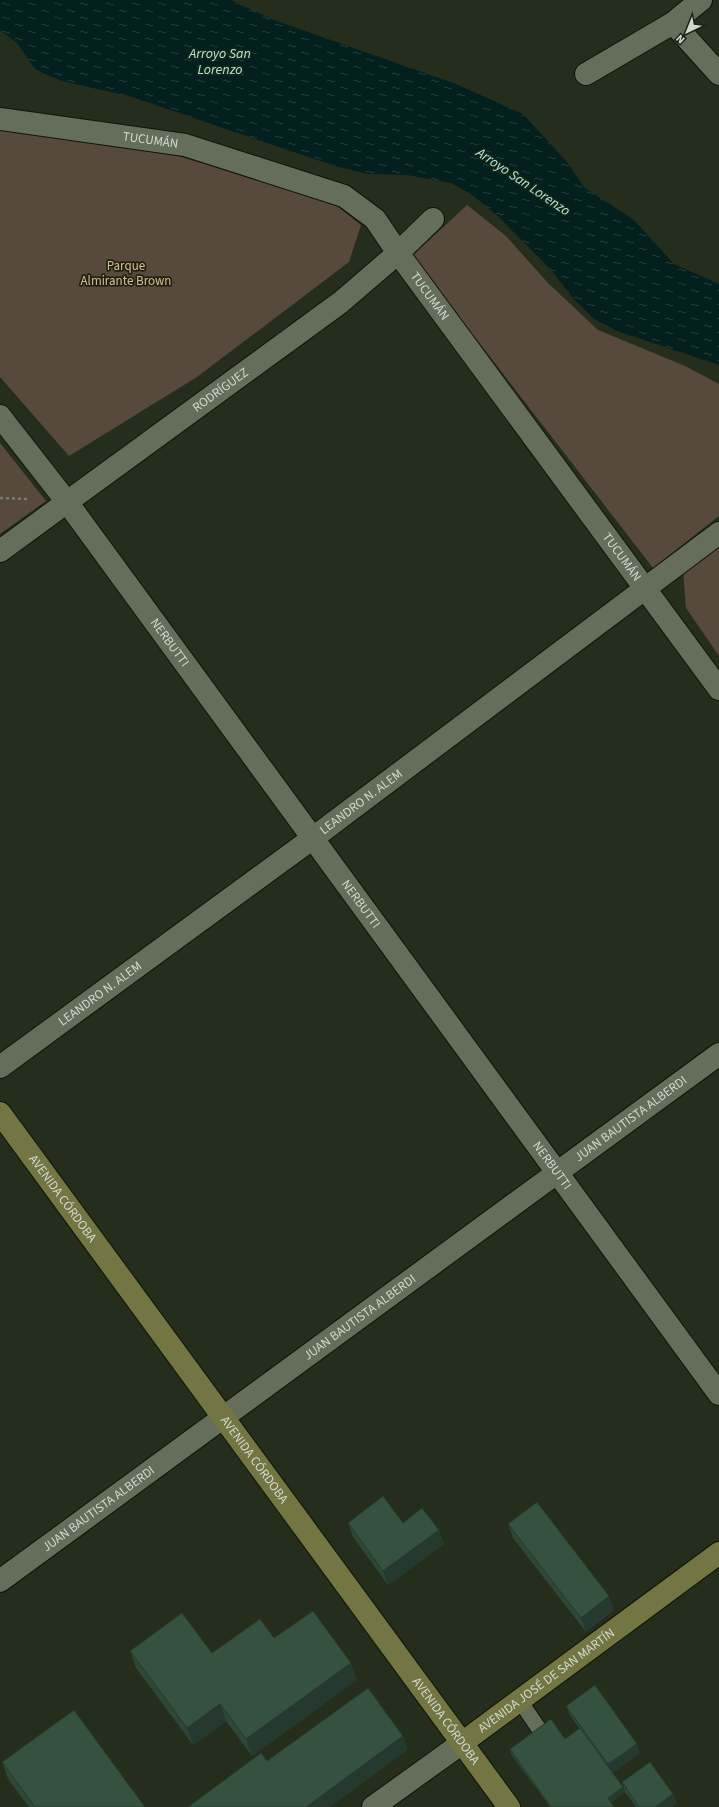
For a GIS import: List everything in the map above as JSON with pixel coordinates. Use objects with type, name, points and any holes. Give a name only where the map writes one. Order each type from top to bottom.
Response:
[{"type":"main road","name":"AVENIDA CÓRDOBA","points":[[0,1112],[509,1807]]},
{"type":"main road","name":"AVENIDA JOSÉ DE SAN MARTÍN","points":[[462,1743],[719,1553]]},
{"type":"street","points":[[586,74],[673,23],[701,0]]},
{"type":"street","points":[[673,23],[719,74]]},
{"type":"street","name":"TUCUMÁN","points":[[0,119],[184,145],[344,196],[375,219],[398,254],[646,588],[719,689]]},
{"type":"street","name":"RODRÍGUEZ","points":[[0,551],[341,302],[398,254],[433,219]]},
{"type":"street","name":"NERBUTTI","points":[[0,416],[67,502],[719,1394]]},
{"type":"street","name":"LEANDRO N. ALEM","points":[[0,1067],[313,838],[719,533]]},
{"type":"street","name":"JUAN BAUTISTA ALBERDI","points":[[0,1581],[719,1054]]},
{"type":"street","name":"AVENIDA JOSÉ DE SAN MARTÍN","points":[[373,1807],[462,1743]]},
{"type":"lane","points":[[520,1701],[559,1758]]},
{"type":"green space","name":"Parque Almirante Brown","points":[[0,120],[56,129],[181,157],[327,198],[361,225],[349,262],[197,377],[69,456],[0,377]]},
{"type":"green space","points":[[467,205],[506,236],[548,283],[598,330],[685,366],[719,384],[719,516],[653,568],[412,256]]},
{"type":"green space","points":[[0,443],[46,501],[0,534]]},
{"type":"green space","points":[[719,544],[719,656],[686,608],[683,571]]},
{"type":"water","name":"Arroyo San Lorenzo","points":[[0,0],[231,0],[274,20],[456,84],[523,114],[567,162],[584,187],[634,220],[674,264],[719,284],[719,365],[617,331],[594,319],[573,298],[551,270],[499,217],[471,194],[451,183],[407,175],[367,174],[335,166],[132,97],[62,81],[35,69],[17,43],[0,30]]},
{"type":"building","points":[[383,1496],[403,1523],[422,1508],[439,1530],[383,1571],[348,1523]]},
{"type":"building","points":[[537,1502],[609,1596],[581,1618],[508,1524]]},
{"type":"building","points":[[313,1611],[351,1663],[246,1739],[220,1704],[187,1728],[130,1651],[182,1613],[212,1653],[260,1619],[274,1638]]},
{"type":"building","points":[[595,1685],[637,1744],[608,1764],[566,1706]]},
{"type":"building","points":[[368,1688],[403,1736],[306,1807],[188,1807],[261,1753],[267,1761]]},
{"type":"building","points":[[74,1710],[145,1807],[35,1807],[2,1762]]},
{"type":"building","points":[[551,1719],[565,1739],[580,1728],[623,1787],[608,1798],[614,1807],[551,1807],[510,1749]]},
{"type":"building","points":[[650,1762],[673,1794],[655,1807],[639,1807],[622,1782]]}]
